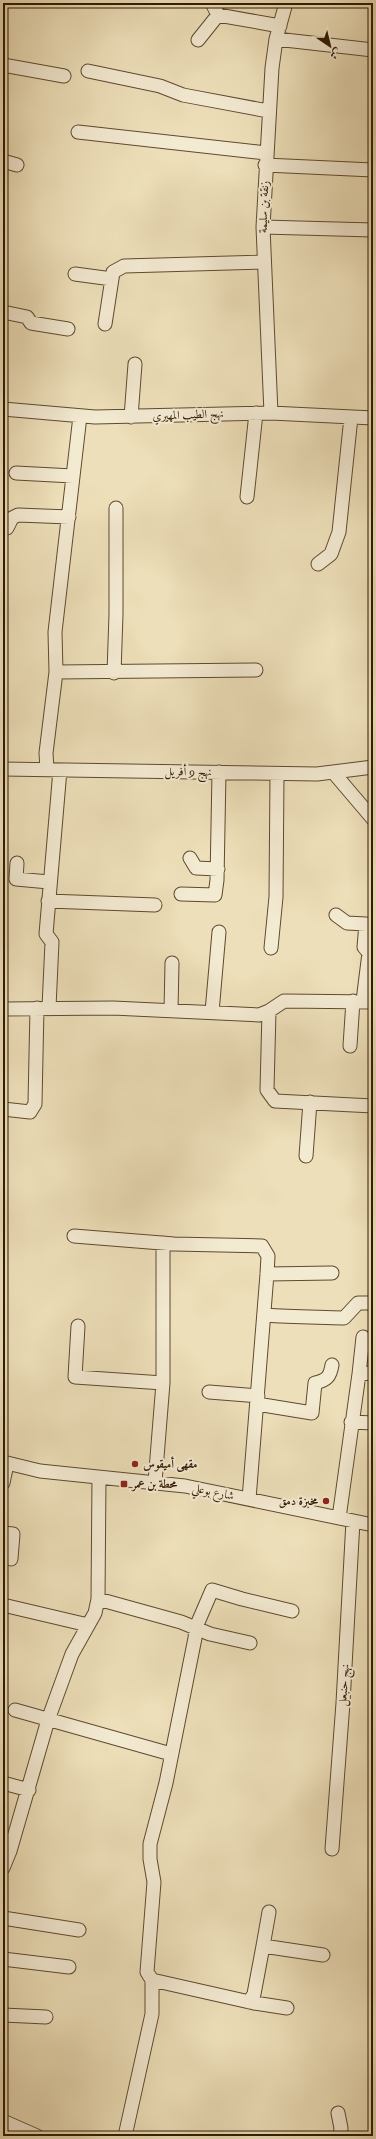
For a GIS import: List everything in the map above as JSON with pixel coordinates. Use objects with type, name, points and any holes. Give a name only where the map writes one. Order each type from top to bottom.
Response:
[{"type":"street","name":"زنقة بن سليمة","points":[[271,413],[263,227],[268,111],[276,39],[286,3]]},
{"type":"street","points":[[198,40],[215,9],[280,26]]},
{"type":"street","points":[[276,39],[373,50]]},
{"type":"street","points":[[3,65],[64,76]]},
{"type":"street","points":[[88,71],[160,86],[183,95],[268,111]]},
{"type":"street","points":[[78,132],[266,159],[373,170]]},
{"type":"street","points":[[3,161],[17,165]]},
{"type":"street","points":[[263,227],[373,230]]},
{"type":"street","points":[[105,324],[113,272],[124,266],[264,262]]},
{"type":"street","points":[[75,274],[112,279]]},
{"type":"street","points":[[3,312],[27,317],[31,323],[68,329]]},
{"type":"street","points":[[131,417],[135,364]]},
{"type":"street","name":"نهج الطيب المهيري","points":[[3,409],[80,416],[131,417],[271,413],[373,418]]},
{"type":"street","points":[[247,497],[256,413]]},
{"type":"street","points":[[3,1109],[30,1112],[35,1104],[43,1008],[52,942],[46,934],[50,882],[53,770],[46,753],[56,672],[55,632],[80,416]]},
{"type":"street","points":[[318,564],[331,554],[339,532],[351,417]]},
{"type":"street","points":[[16,474],[73,476]]},
{"type":"street","points":[[114,672],[116,508]]},
{"type":"street","points":[[7,528],[12,518],[18,516],[69,518]]},
{"type":"street","points":[[56,672],[256,670]]},
{"type":"street","name":"نهج 9 أفريل","points":[[3,769],[277,774],[333,772],[373,767]]},
{"type":"street","points":[[181,894],[215,895],[218,869],[220,772]]},
{"type":"street","points":[[333,772],[373,819]]},
{"type":"street","points":[[272,948],[276,897],[277,774]]},
{"type":"street","points":[[190,858],[196,868],[218,869]]},
{"type":"street","points":[[17,863],[16,879],[50,882]]},
{"type":"street","points":[[48,901],[155,905]]},
{"type":"street","points":[[336,915],[347,923],[366,924],[364,947],[369,953],[363,1001],[350,1046]]},
{"type":"street","points":[[212,1012],[218,932]]},
{"type":"street","points":[[171,1010],[172,963]]},
{"type":"street","points":[[3,1009],[43,1008],[171,1010],[258,1015],[269,1011],[284,1001],[363,1001]]},
{"type":"street","points":[[269,1011],[267,1090],[275,1101],[373,1106]]},
{"type":"street","points":[[306,1156],[310,1102]]},
{"type":"street","points":[[74,1236],[163,1243],[262,1246],[268,1256],[265,1315],[249,1499]]},
{"type":"street","points":[[155,1482],[163,1384],[163,1243]]},
{"type":"street","points":[[267,1274],[332,1273]]},
{"type":"street","points":[[265,1315],[302,1318],[315,1316],[344,1318],[358,1303],[373,1303]]},
{"type":"street","points":[[78,1326],[75,1377],[163,1384]]},
{"type":"street","points":[[339,1518],[363,1337]]},
{"type":"street","points":[[209,1392],[258,1400],[312,1413],[315,1383],[326,1380],[330,1375],[332,1365]]},
{"type":"street","points":[[359,1374],[373,1373]]},
{"type":"street","points":[[351,1422],[373,1424]]},
{"type":"street","points":[[3,1483],[5,1463]]},
{"type":"street","name":"شارع بوعلي","points":[[5,1463],[40,1471],[99,1478],[155,1482],[249,1499],[373,1525]]},
{"type":"street","points":[[3,1868],[10,1851],[29,1790],[48,1720],[72,1654],[95,1613],[98,1599],[99,1478]]},
{"type":"street","name":"نهج حنبعل","points":[[332,1849],[344,1687],[353,1521]]},
{"type":"street","points":[[3,1533],[13,1534],[12,1558]]},
{"type":"street","points":[[125,2136],[152,2014],[152,1980],[147,1972],[154,1882],[150,1859],[150,1844],[171,1754],[196,1627],[212,1590],[292,1611]]},
{"type":"street","points":[[98,1599],[196,1627],[210,1634],[250,1643]]},
{"type":"street","points":[[3,1605],[88,1624]]},
{"type":"street","points":[[15,1710],[171,1754]]},
{"type":"street","points":[[3,1783],[29,1790]]},
{"type":"street","points":[[249,2002],[254,1994],[269,1912]]},
{"type":"street","points":[[3,1918],[78,1930]]},
{"type":"street","points":[[263,1946],[323,1955]]},
{"type":"street","points":[[3,1959],[69,1967]]},
{"type":"street","points":[[152,1980],[249,2002],[287,2008]]},
{"type":"street","points":[[3,2015],[46,2016]]},
{"type":"street","points":[[338,2113],[341,2128],[340,2136]]},
{"type":"street","points":[[3,2121],[37,2136]]},
{"type":"place","name":"مقهى أميقوس","points":[[135,1464]]},
{"type":"place","name":"محطة بن عمر","points":[[124,1484]]},
{"type":"place","name":"مخبزة دمق","points":[[326,1501]]}]
